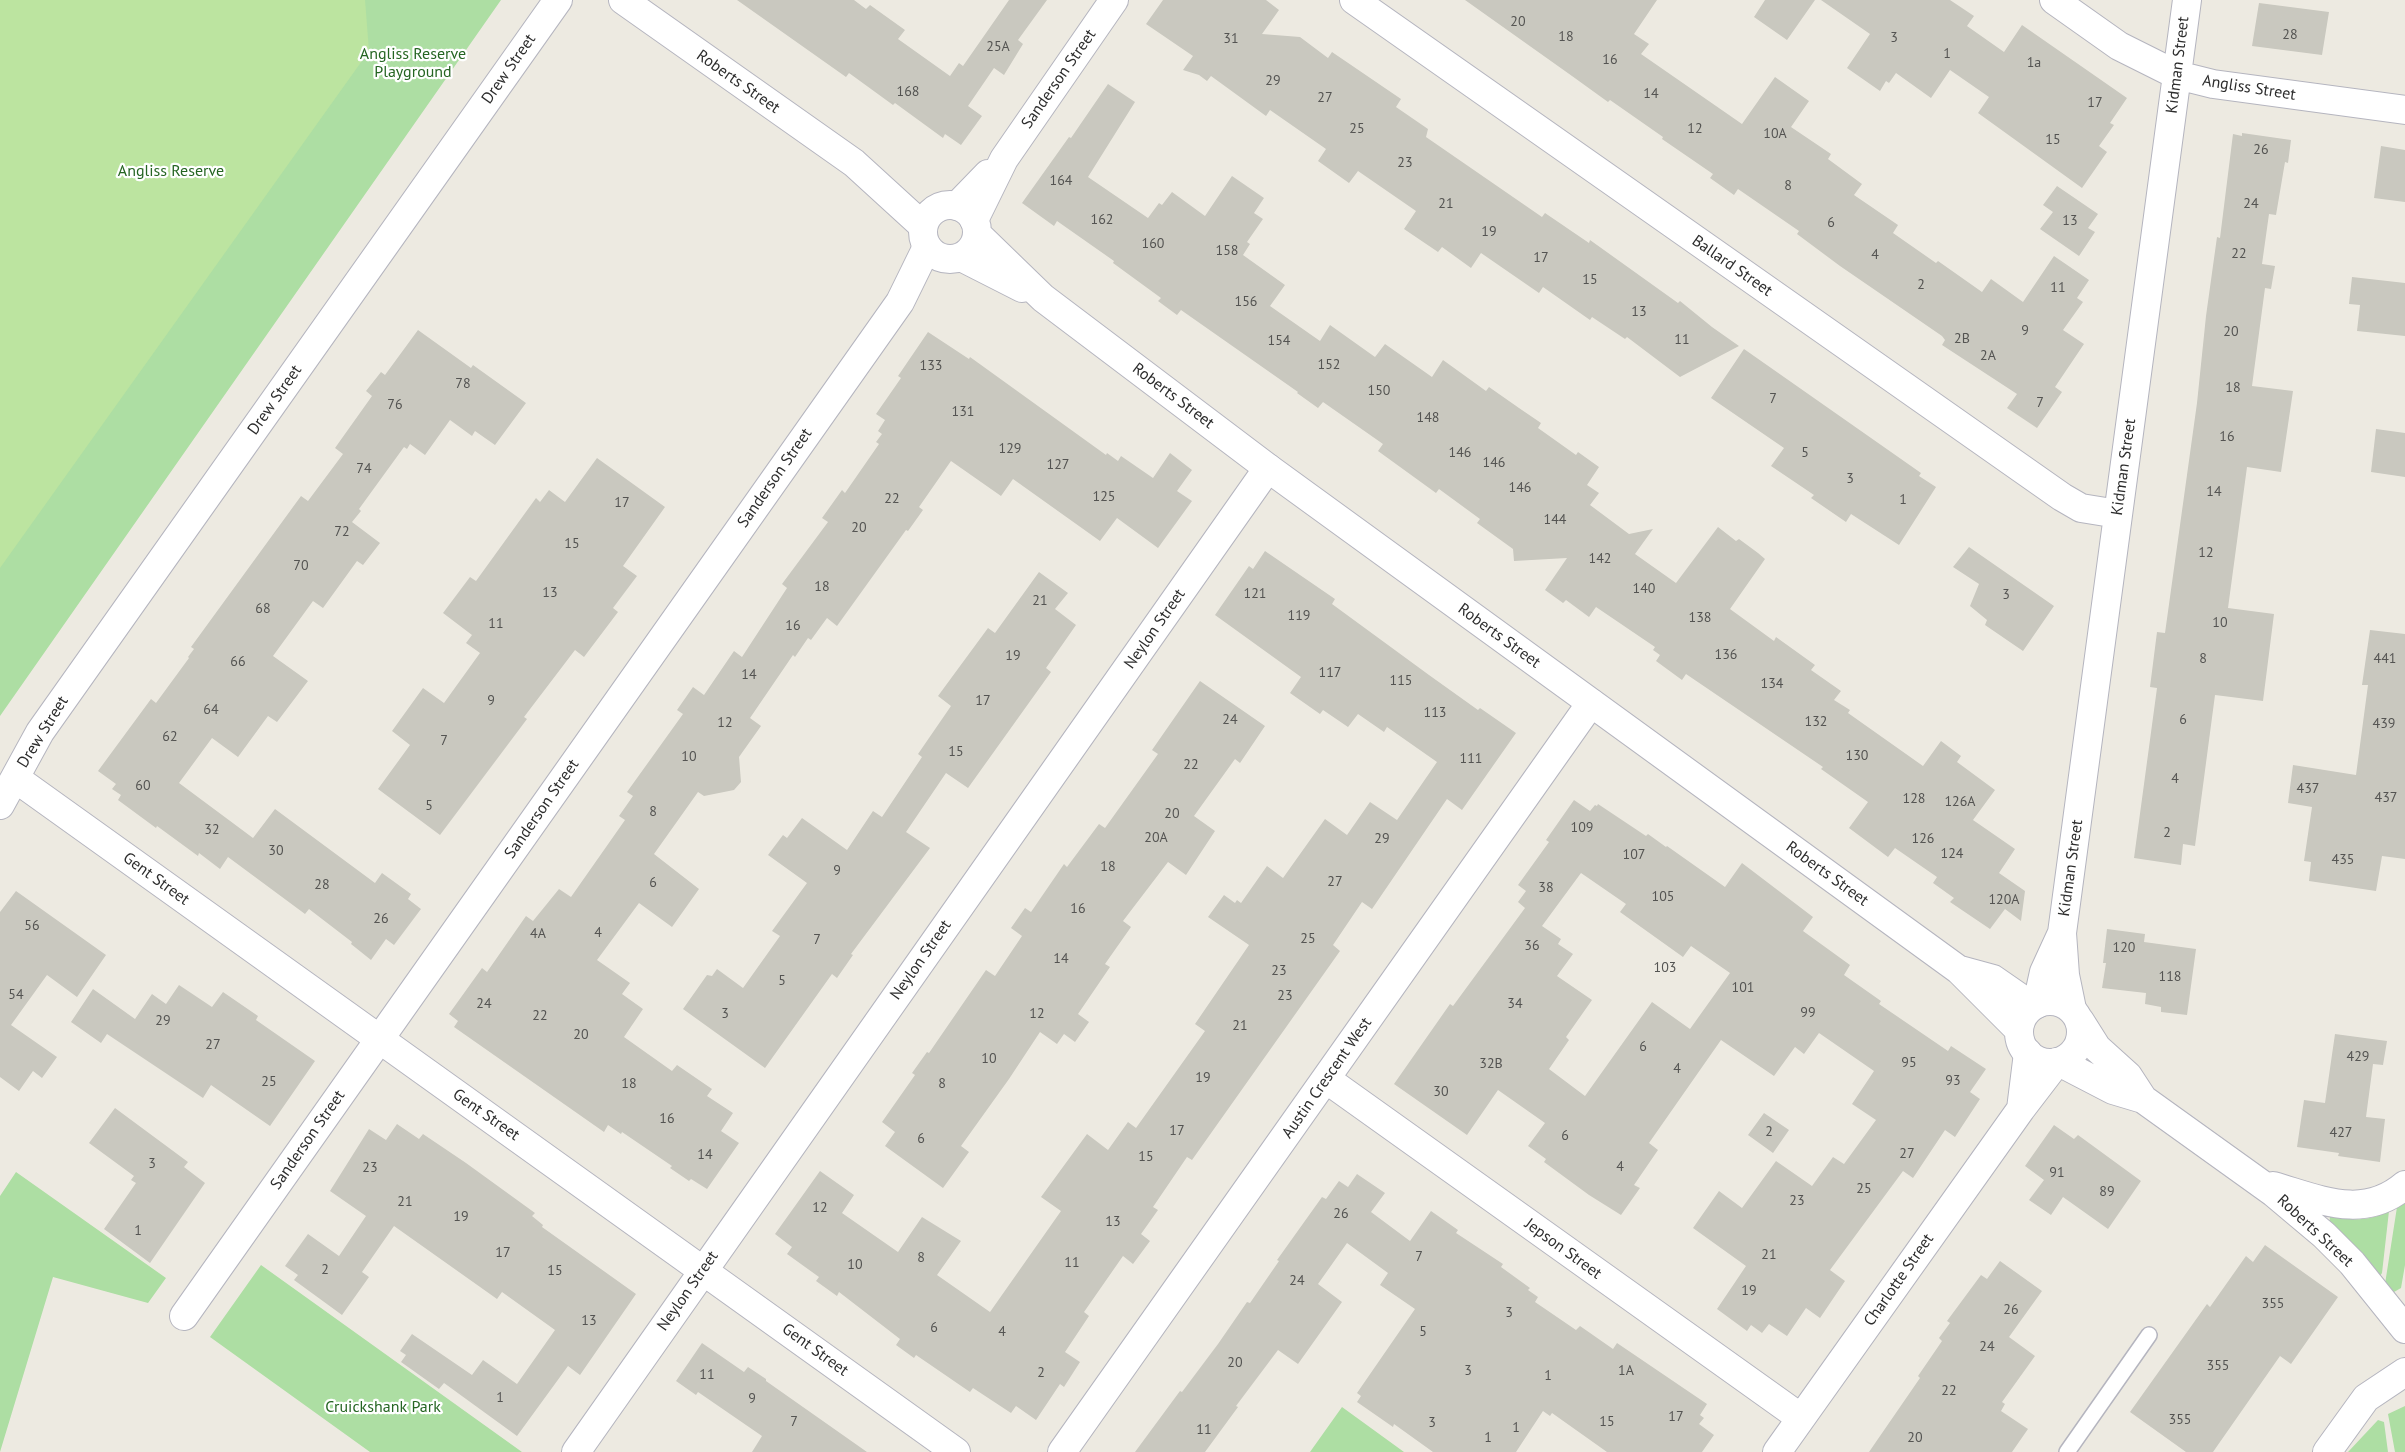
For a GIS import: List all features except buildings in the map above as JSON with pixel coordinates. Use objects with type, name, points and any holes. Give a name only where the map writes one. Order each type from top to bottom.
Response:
[{"type":"street","name":"Drew Street","points":[[6,786],[40,732],[558,0]]},
{"type":"street","name":"Roberts Street","points":[[623,0],[1043,298],[1268,468],[1959,970],[2024,1042]]},
{"type":"street","name":"Sanderson Street","points":[[184,1316],[900,302],[1004,159],[1114,0]]},
{"type":"street","name":"Ballard Street","points":[[1354,0],[2062,497],[2081,508],[2118,514]]},
{"type":"street","name":"Angliss Street","points":[[2054,0],[2119,46],[2177,75],[2213,84],[2405,110]]},
{"type":"street","name":"Kidman Street","points":[[2076,1015],[2065,975],[2062,933],[2187,0]]},
{"type":"street","name":"Neylon Street","points":[[576,1452],[1268,468]]},
{"type":"street","name":"Austin Crescent West","points":[[1062,1452],[1591,703]]},
{"type":"street","name":"Gent Street","points":[[6,786],[380,1039],[956,1452]]},
{"type":"street","name":"Kidman Street","points":[[2034,1005],[2044,972],[2062,933]]},
{"type":"street","name":"Roberts Street","points":[[1959,970],[1993,979],[2034,1005]]},
{"type":"street","points":[[2055,1000],[2076,1015],[2080,1041],[2076,1050],[2058,1062],[2041,1062],[2024,1042],[2025,1013],[2034,1005],[2055,1000]]},
{"type":"street","name":"Roberts Street","points":[[2076,1015],[2097,1048],[2128,1076],[2143,1099]]},
{"type":"street","name":"Charlotte Street","points":[[2020,1109],[2024,1042]]},
{"type":"street","name":"Roberts Street","points":[[2058,1062],[2113,1090],[2143,1099],[2260,1182],[2336,1246],[2352,1263],[2405,1330]]},
{"type":"street","name":"Charlotte Street","points":[[1777,1452],[2020,1109],[2058,1062]]},
{"type":"street","name":"Jepson Street","points":[[1326,1079],[1801,1418]]},
{"type":"street","name":"Roberts Street","points":[[2260,1182],[2333,1203],[2360,1206],[2384,1199],[2405,1185]]},
{"type":"street","points":[[2327,1452],[2366,1398],[2405,1372]]},
{"type":"lane","points":[[2067,1452],[2149,1335]]},
{"type":"green space","name":"Angliss Reserve","points":[[0,0],[501,0],[0,716]]},
{"type":"green space","name":"Angliss Reserve","points":[[0,0],[365,0],[369,51],[0,568]]},
{"type":"green space","points":[[16,1172],[166,1278],[148,1303],[53,1277],[0,1452],[0,1196]]},
{"type":"green space","points":[[2405,1201],[2405,1265],[2401,1288],[2394,1292],[2385,1284],[2397,1207]]},
{"type":"green space","points":[[2389,1211],[2382,1273],[2380,1276],[2329,1228],[2330,1216],[2360,1219],[2375,1217]]},
{"type":"green space","name":"Cruickshank Park","points":[[261,1265],[522,1452],[370,1452],[210,1337]]},
{"type":"green space","points":[[2405,1406],[2405,1452],[2395,1452],[2388,1414]]},
{"type":"green space","points":[[1342,1407],[1404,1452],[1310,1452]]},
{"type":"green space","points":[[2378,1420],[2384,1422],[2388,1452],[2348,1452]]},
{"type":"park label","name":"Angliss Reserve Playground","points":[[413,63]]}]
